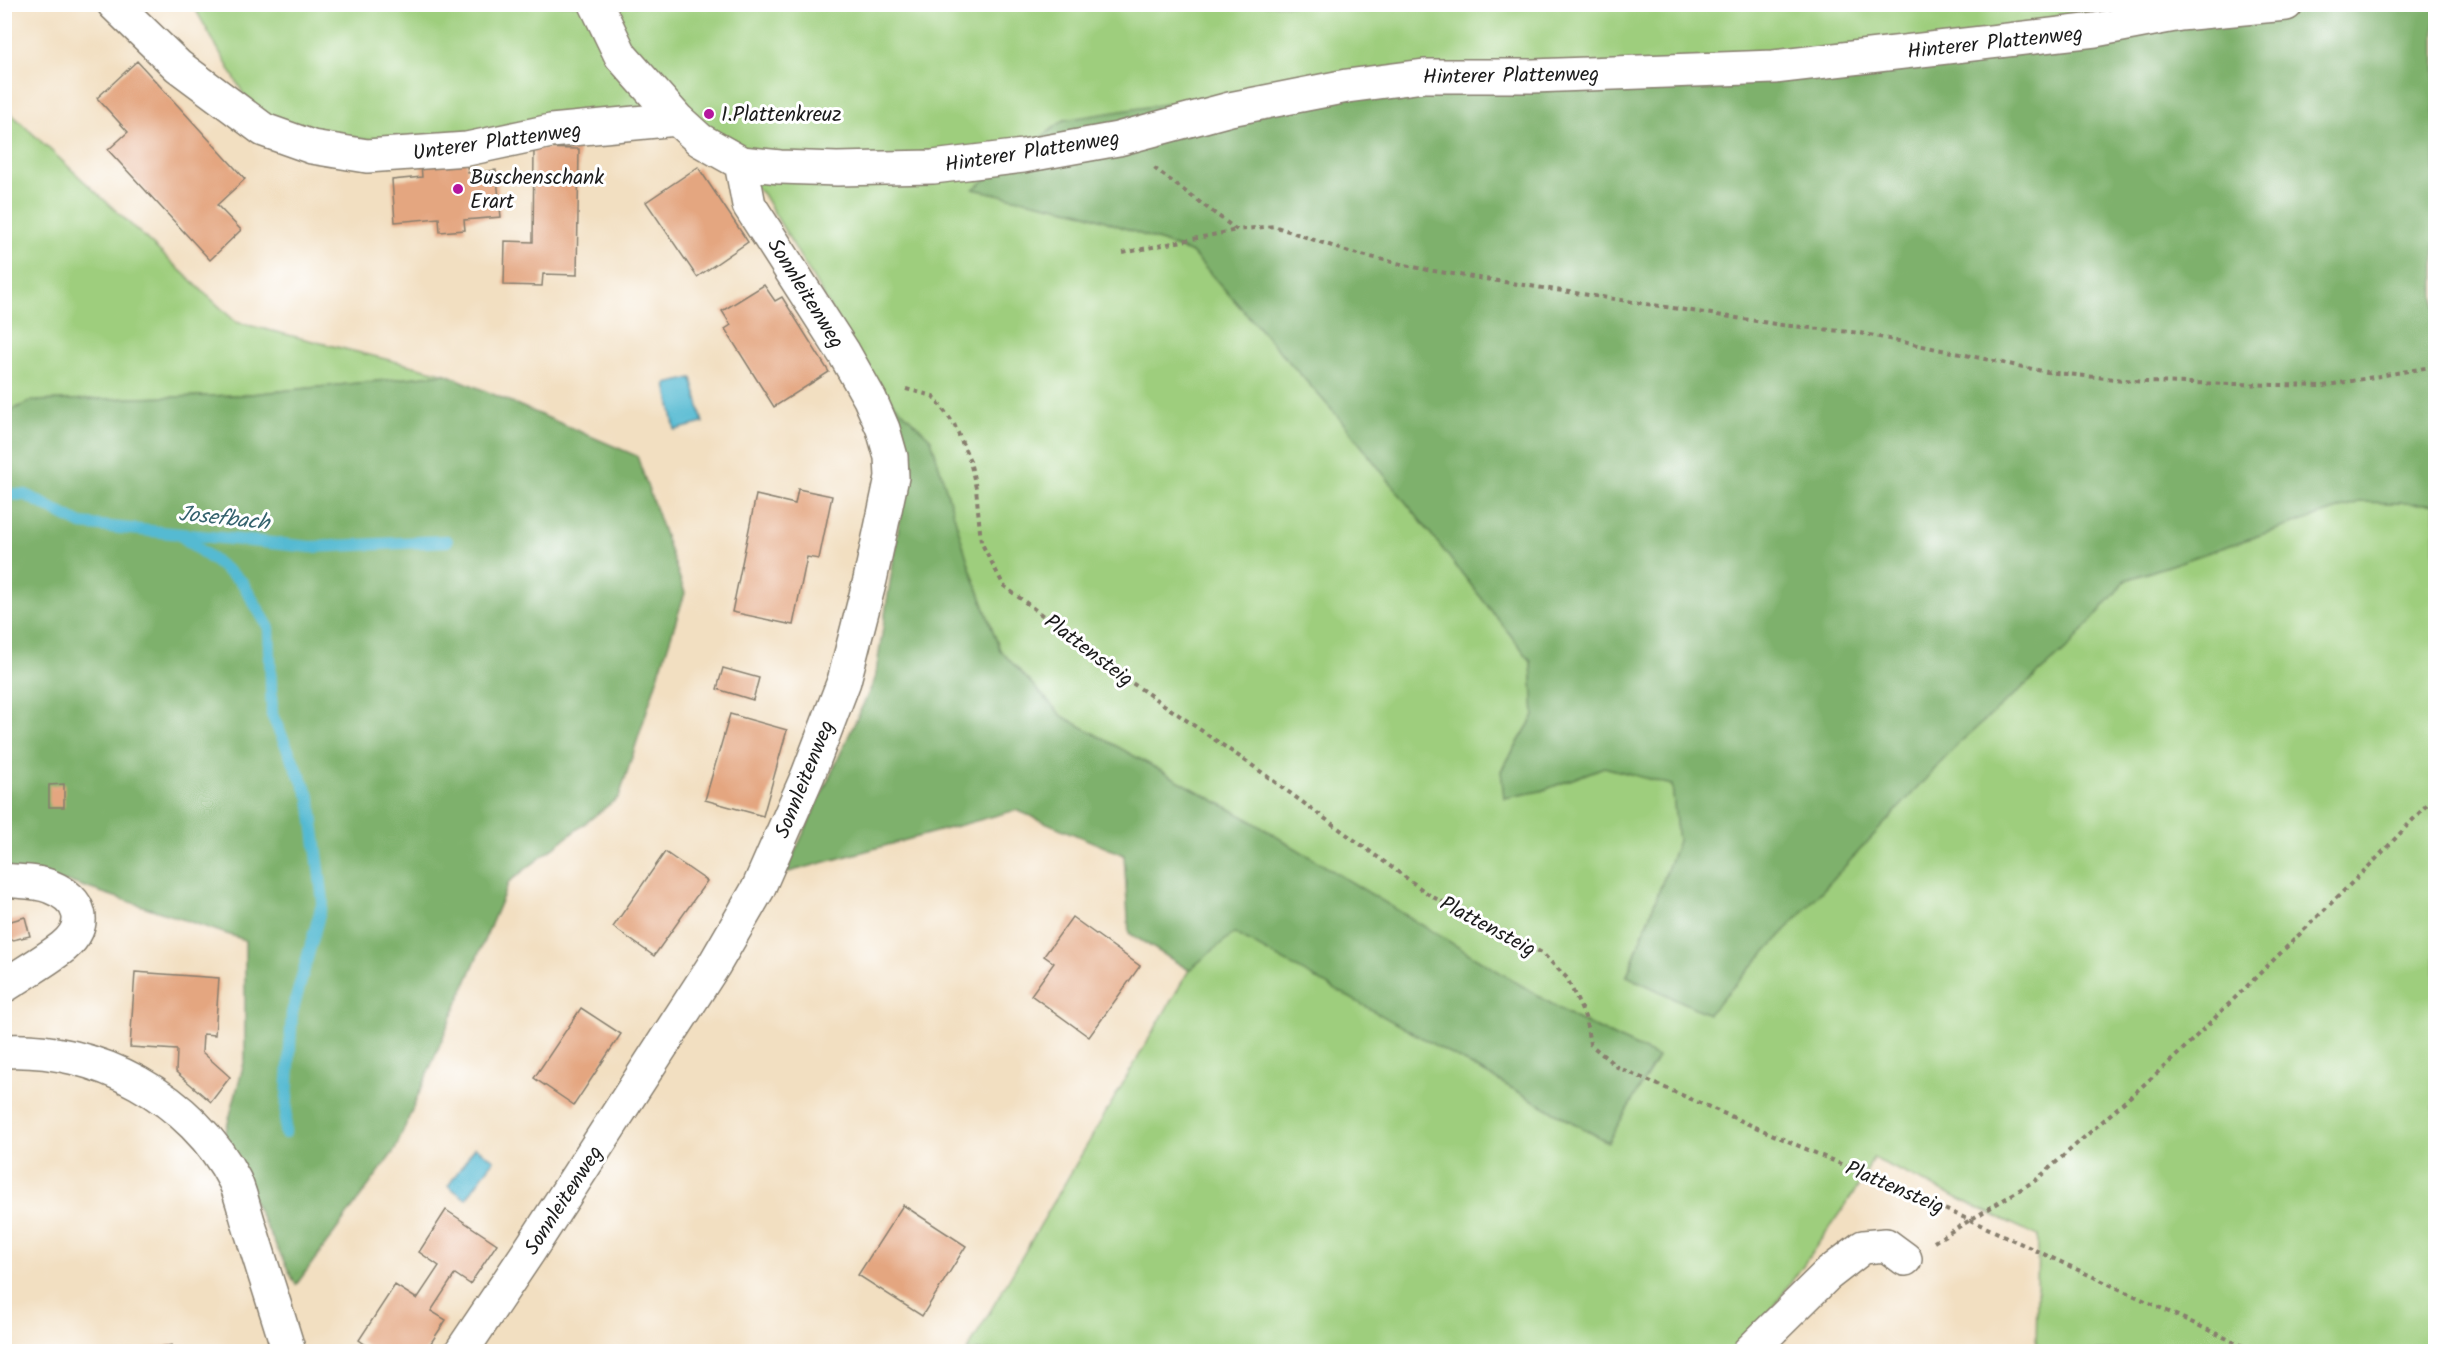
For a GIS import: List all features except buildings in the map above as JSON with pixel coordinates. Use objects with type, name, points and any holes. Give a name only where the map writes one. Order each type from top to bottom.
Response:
[{"type":"street","name":"Unterer Plattenweg","points":[[114,4],[178,66],[264,130],[312,147],[367,156],[389,155],[467,149],[551,131],[677,119]]},
{"type":"street","points":[[596,4],[621,56],[677,119],[700,140],[741,163]]},
{"type":"street","name":"Hinterer Plattenweg","points":[[741,163],[837,169],[933,167],[1023,156],[1118,139],[1242,107],[1347,86],[1424,76],[1533,76],[1774,67],[2095,30],[2180,14],[2286,4]]},
{"type":"street","name":"Sonnleitenweg","points":[[460,1352],[530,1251],[714,965],[758,889],[808,775],[844,681],[870,580],[892,477],[891,457],[886,438],[870,399],[805,289],[749,205],[741,163]]},
{"type":"street","points":[[4,880],[50,886],[74,903],[80,916],[77,930],[64,946],[4,986]]},
{"type":"street","points":[[4,1051],[33,1050],[70,1057],[115,1072],[143,1085],[189,1120],[214,1147],[236,1183],[289,1352]]},
{"type":"street","points":[[1749,1352],[1827,1275],[1863,1247],[1886,1245],[1905,1259]]},
{"type":"path","points":[[1180,188],[1238,230]]},
{"type":"path","points":[[1123,253],[1238,230],[1274,226],[1349,252],[1427,270],[1782,325],[1860,333],[2047,372],[2144,382],[2323,386],[2436,366]]},
{"type":"path","name":"Plattensteig","points":[[870,399],[899,387],[933,396],[954,424],[970,461],[976,488],[981,542],[1004,586],[1122,676],[1253,766],[1431,896],[1542,953],[1567,978],[1585,1017],[1590,1044],[1617,1067],[1972,1221],[2256,1352]]},
{"type":"path","points":[[1972,1221],[2036,1180],[2174,1058],[2376,859],[2436,795]]},
{"type":"green space","points":[[193,5],[2304,5],[2298,11],[974,189],[1081,212],[1192,253],[1341,420],[1531,661],[1534,716],[1501,771],[1541,791],[1604,767],[1672,785],[1678,841],[1627,975],[1959,743],[2071,645],[2126,580],[2359,502],[2435,504],[2435,1351],[2036,1351],[2038,1236],[1873,1158],[1862,1181],[1773,1308],[1733,1351],[967,1351],[1189,970],[1234,932],[1607,1142],[1658,1057],[1573,1017],[1246,818],[1062,716],[1000,650],[970,568],[878,388],[763,194],[677,119],[467,149],[264,130]]},
{"type":"green space","points":[[2304,5],[2435,5],[2435,504],[2359,502],[2126,580],[2071,645],[1959,743],[1708,1014],[1627,976],[1678,841],[1672,785],[1604,767],[1541,791],[1504,798],[1501,771],[1534,716],[1531,661],[1341,420],[1192,253],[1081,212],[973,189],[1064,120],[1198,99],[1667,74],[2298,11]]},
{"type":"green space","points":[[4,107],[236,322],[446,374],[241,395],[32,401],[5,413]]},
{"type":"green space","points":[[446,374],[637,456],[685,593],[619,797],[509,882],[395,1150],[296,1285],[223,1142],[245,1059],[245,940],[73,883],[5,874],[5,413],[32,401],[241,395]]},
{"type":"green space","points":[[878,388],[931,439],[970,568],[1000,650],[1062,716],[1246,818],[1573,1017],[1658,1057],[1608,1142],[1234,933],[1189,970],[1129,933],[1124,855],[1016,810],[785,873],[875,679],[906,479]]},
{"type":"water","points":[[692,378],[703,423],[675,430],[666,384]]},
{"type":"water","points":[[475,1147],[494,1160],[466,1199],[448,1186]]},
{"type":"waterway","name":"Josefbach","points":[[4,494],[26,495],[81,524],[311,547],[447,541]]},
{"type":"waterway","points":[[179,534],[242,582],[269,628],[272,715],[310,798],[323,901],[292,1013],[285,1133]]},
{"type":"place","name":"1.Plattenkreuz","points":[[709,114]]},
{"type":"place","name":"Buschenschank Erart","points":[[458,189]]}]
